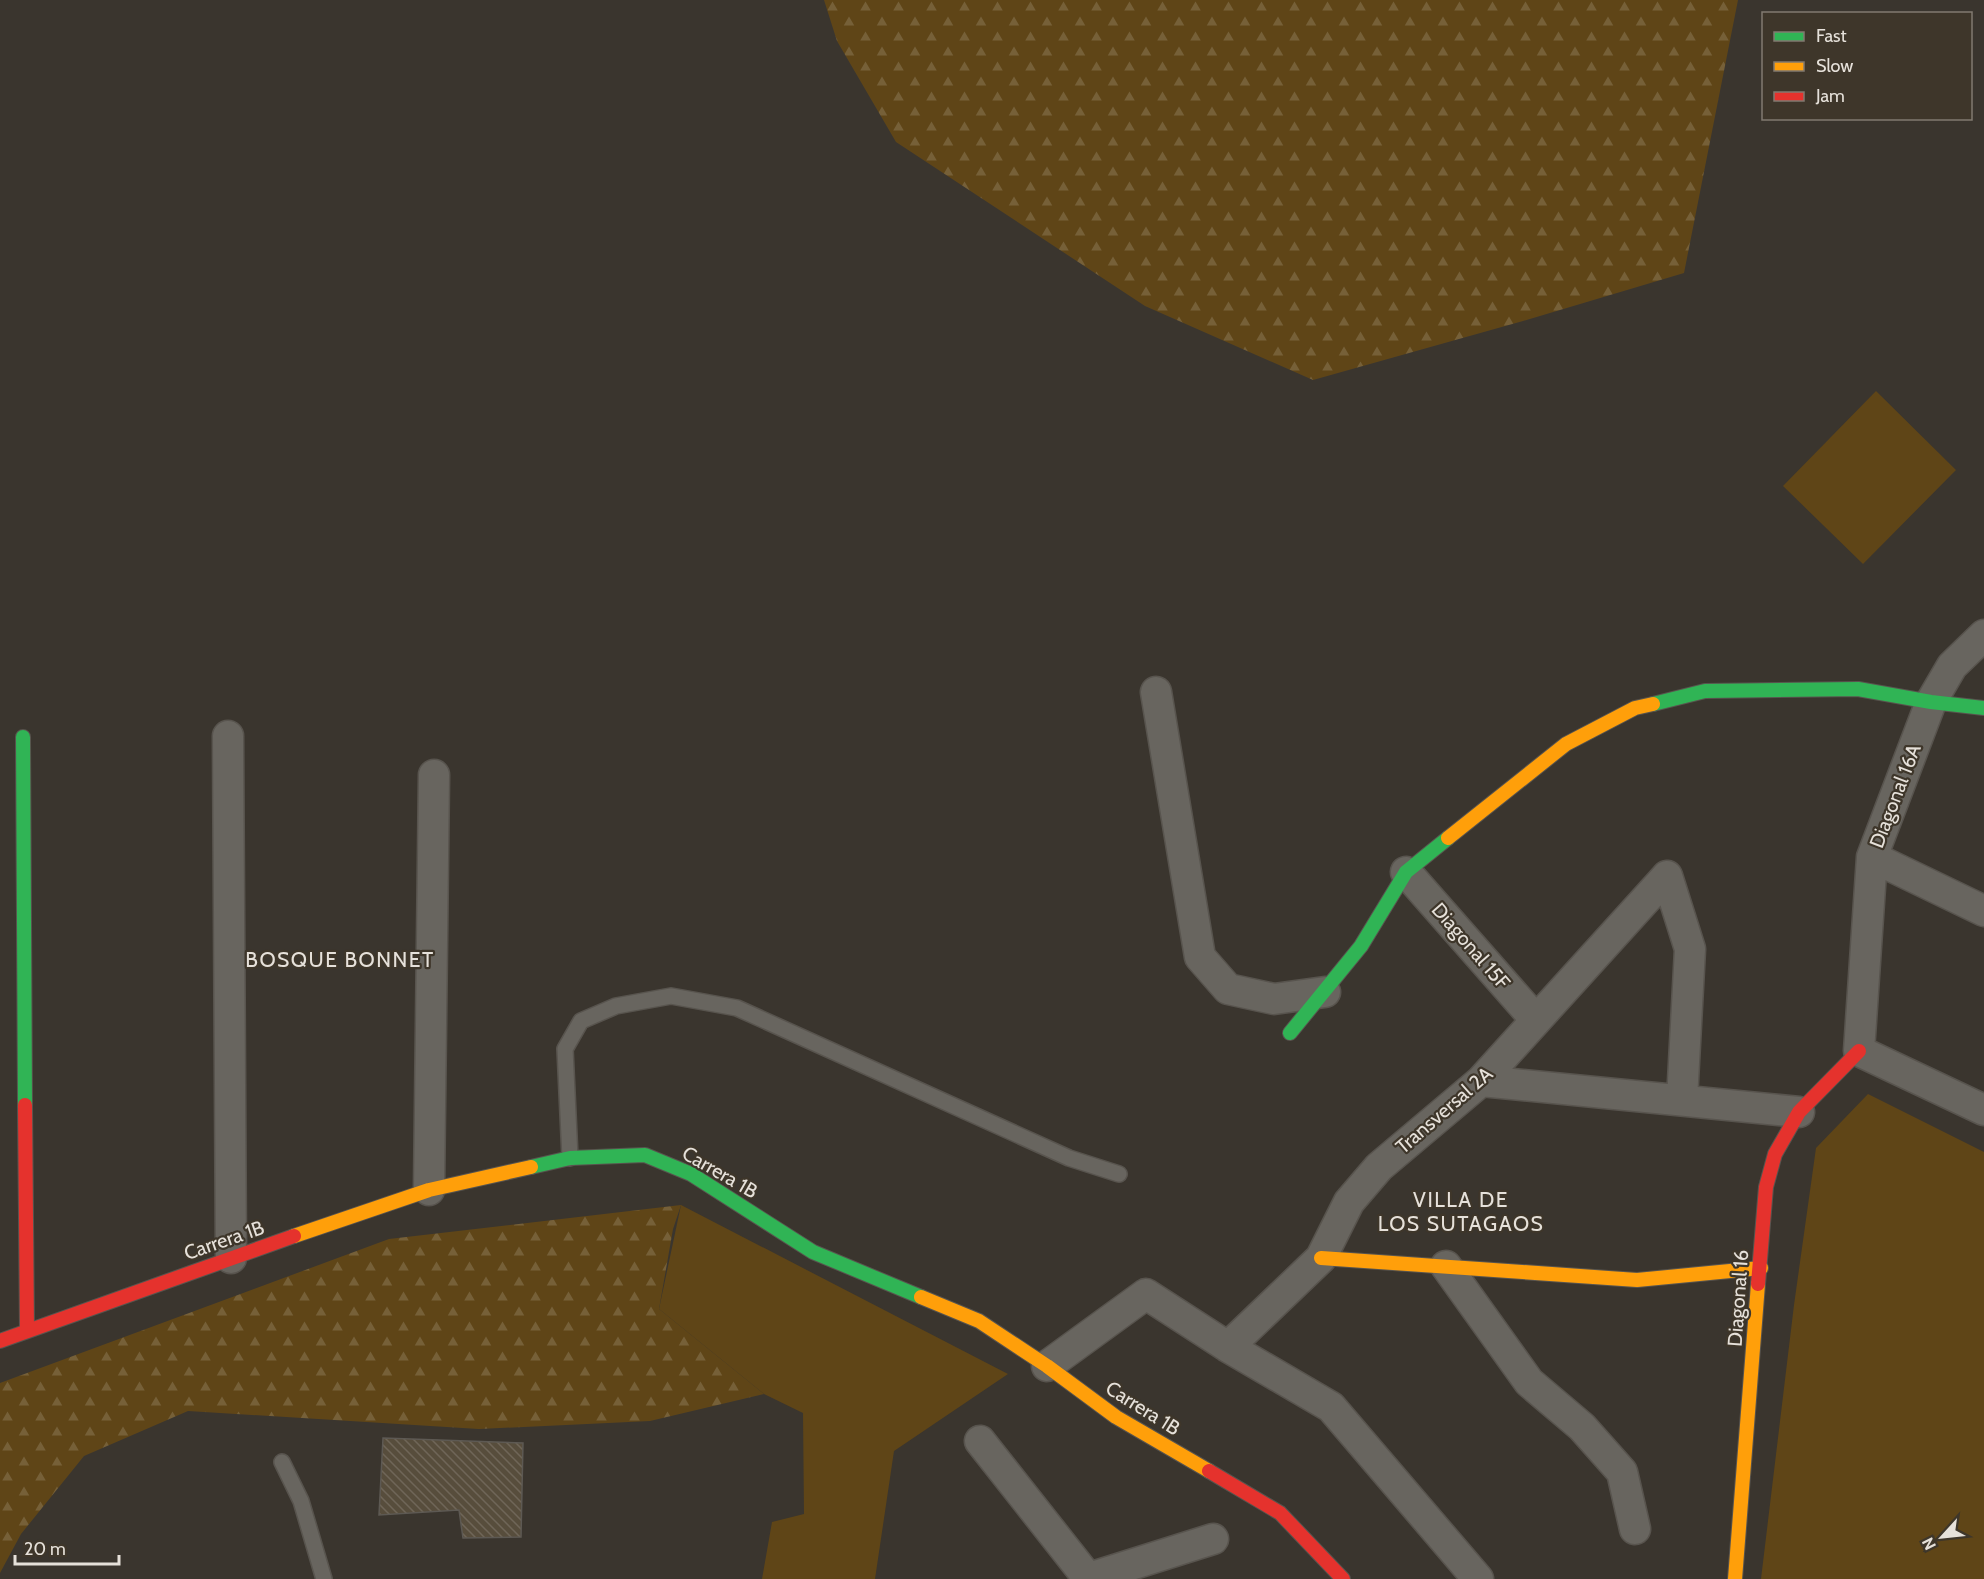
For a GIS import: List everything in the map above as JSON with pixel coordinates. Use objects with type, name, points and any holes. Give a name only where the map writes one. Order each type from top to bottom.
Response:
[{"type":"street","name":"Diagonal 16A","points":[[1859,1051],[1872,857],[1932,702],[1952,666],[1984,635]]},
{"type":"street","points":[[1290,1033],[1325,993],[1361,946],[1406,872],[1566,744],[1635,708],[1706,691],[1858,689],[1932,702],[1983,706]]},
{"type":"street","points":[[1156,692],[1200,957],[1228,989],[1274,999],[1325,993]]},
{"type":"street","points":[[228,736],[231,1258]]},
{"type":"street","points":[[23,737],[27,1332]]},
{"type":"street","points":[[429,1190],[434,775]]},
{"type":"street","points":[[1872,857],[1984,911]]},
{"type":"street","name":"Diagonal 15F","points":[[1406,872],[1536,1020]]},
{"type":"street","name":"Transversal 2A","points":[[1228,1347],[1321,1258],[1348,1202],[1379,1167],[1481,1081],[1667,876],[1690,949],[1682,1100]]},
{"type":"street","points":[[1859,1051],[1984,1110]]},
{"type":"street","name":"Diagonal 16","points":[[1735,1579],[1766,1187],[1774,1154],[1799,1112],[1859,1051]]},
{"type":"street","points":[[1481,1081],[1799,1112]]},
{"type":"street","name":"Carrera 1B","points":[[0,1341],[429,1190],[570,1158],[645,1155],[691,1174],[813,1251],[979,1321],[1047,1366],[1116,1417],[1280,1513],[1343,1579]]},
{"type":"street","points":[[1321,1258],[1637,1280],[1761,1268]]},
{"type":"street","points":[[1446,1266],[1529,1382],[1582,1427],[1622,1472],[1635,1529]]},
{"type":"street","points":[[1047,1366],[1146,1294],[1228,1347],[1331,1407],[1478,1579]]},
{"type":"street","points":[[980,1441],[1087,1578],[1213,1539]]},
{"type":"lane","points":[[570,1158],[566,1049],[581,1021],[615,1006],[671,996],[737,1008],[1070,1158],[1119,1174]]},
{"type":"lane","points":[[282,1462],[301,1501],[324,1579]]},
{"type":"green space","points":[[824,0],[1738,0],[1684,273],[1313,380],[1145,306],[896,142],[837,41]]},
{"type":"green space","points":[[1876,391],[1956,470],[1863,564],[1783,486]]},
{"type":"green space","points":[[1868,1094],[1984,1152],[1984,1579],[1761,1579],[1794,1305],[1816,1148]]},
{"type":"green space","points":[[681,1205],[1008,1374],[894,1451],[875,1579],[762,1579],[772,1522],[804,1514],[803,1413],[764,1394],[659,1309]]},
{"type":"green space","points":[[681,1205],[673,1229],[659,1309],[764,1394],[650,1421],[479,1429],[188,1411],[84,1456],[21,1534],[0,1573],[0,1383],[389,1239]]},
{"type":"building","points":[[383,1438],[523,1443],[521,1537],[463,1538],[459,1510],[379,1515]]},
{"type":"traffic: fast","points":[[1653,704],[1705,691],[1858,689],[1931,702],[1984,708]]},
{"type":"traffic: fast","points":[[23,737],[25,1105]]},
{"type":"traffic: fast","points":[[1290,1033],[1361,946],[1406,872],[1448,838]]},
{"type":"traffic: fast","points":[[531,1167],[570,1158],[645,1155],[691,1174],[813,1252],[921,1297]]},
{"type":"traffic: slow","points":[[1448,838],[1566,744],[1635,708],[1653,704]]},
{"type":"traffic: slow","points":[[294,1236],[429,1190],[531,1167]]},
{"type":"traffic: slow","points":[[1321,1258],[1637,1280],[1761,1268]]},
{"type":"traffic: slow","points":[[1735,1579],[1758,1284]]},
{"type":"traffic: slow","points":[[921,1297],[979,1321],[1047,1366],[1116,1417],[1209,1471]]},
{"type":"traffic: jam","points":[[1758,1284],[1766,1187],[1775,1154],[1799,1112],[1859,1051]]},
{"type":"traffic: jam","points":[[25,1105],[27,1331]]},
{"type":"traffic: jam","points":[[0,1341],[294,1236]]},
{"type":"traffic: jam","points":[[1209,1471],[1280,1513],[1343,1579]]},
{"type":"district","name":"BOSQUE BONNET","points":[[340,960]]},
{"type":"district","name":"VILLA DE LOS SUTAGAOS","points":[[1461,1212]]}]
